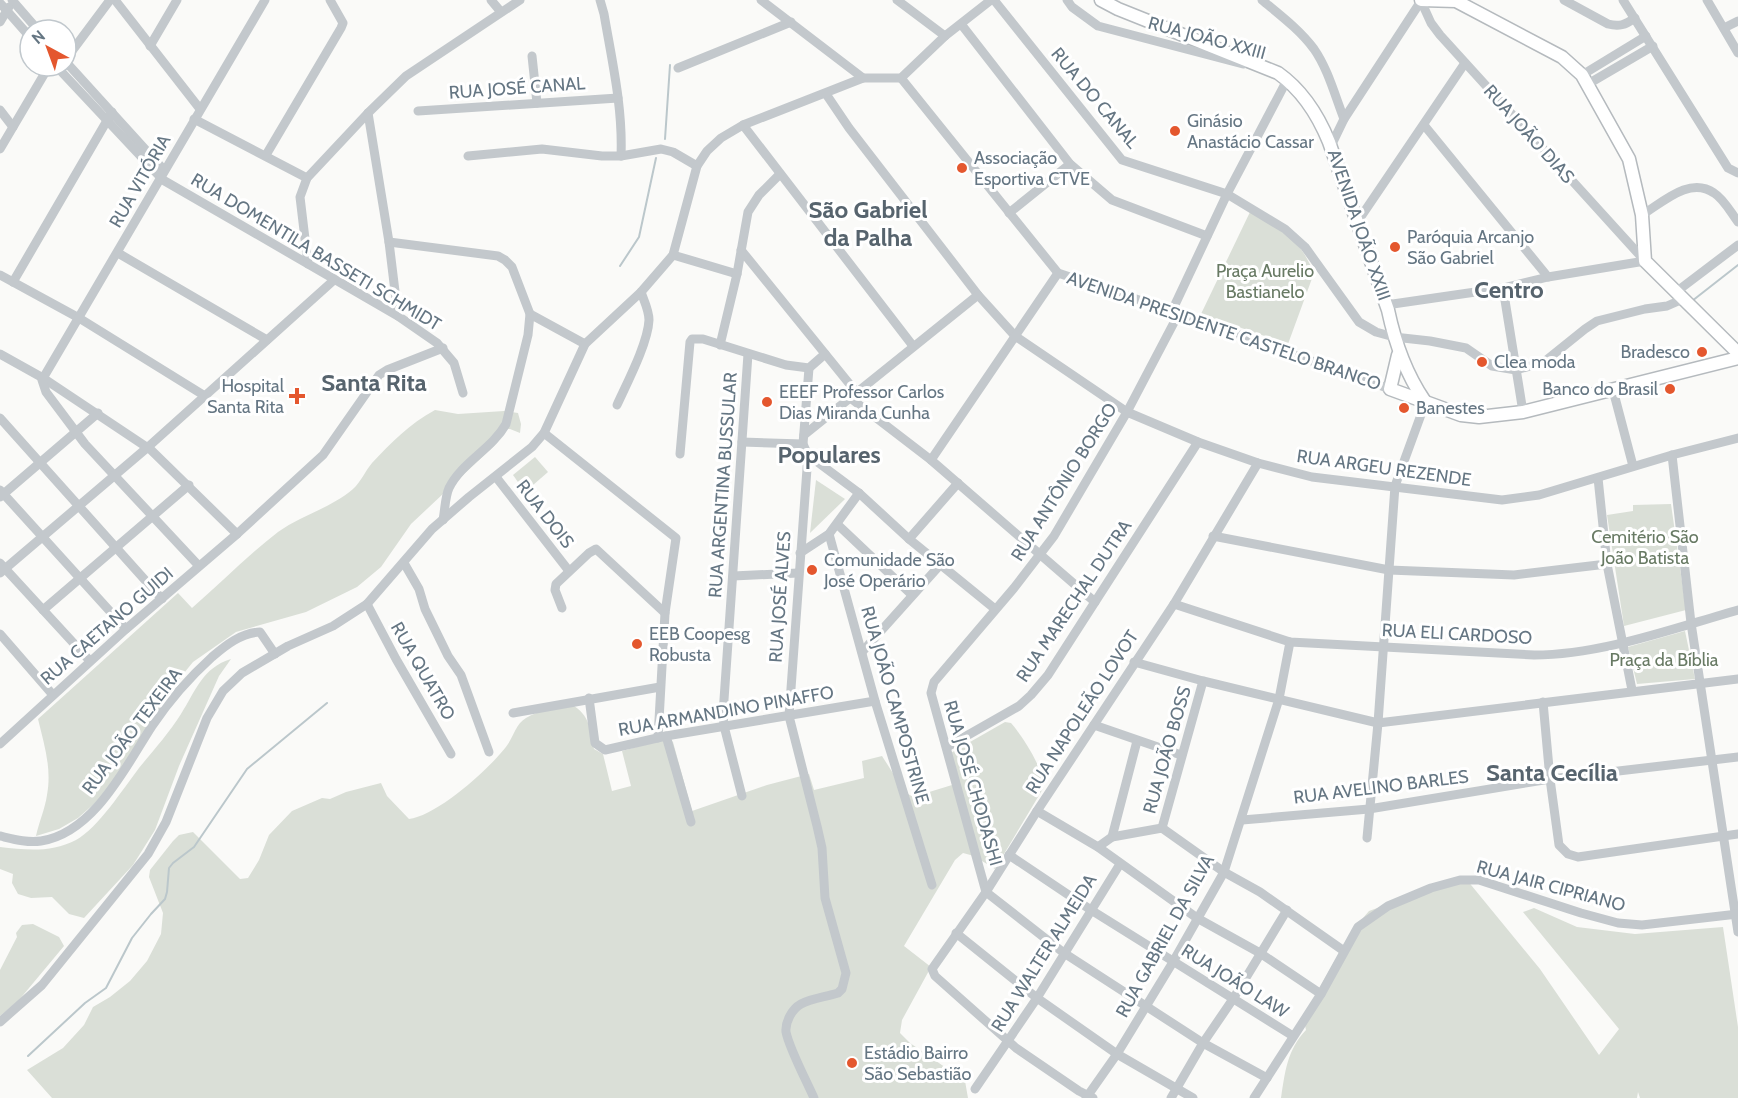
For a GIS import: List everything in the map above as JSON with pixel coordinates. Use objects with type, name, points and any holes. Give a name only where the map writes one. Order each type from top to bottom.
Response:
[{"type":"main road","name":"AVENIDA JOÃO XXIII","points":[[1101,0],[1282,77],[1312,108],[1323,125],[1358,221],[1386,305],[1398,351],[1408,376],[1425,401]]},
{"type":"main road","points":[[1421,1],[1456,1],[1562,57],[1585,80],[1629,159],[1642,215],[1648,264]]},
{"type":"main road","name":"RUA JOÃO DIAS","points":[[1648,264],[1738,356]]},
{"type":"main road","points":[[1390,389],[1398,351]]},
{"type":"main road","name":"AVENIDA PRESIDENTE CASTELO BRANCO","points":[[1390,389],[1461,415],[1479,417],[1523,412],[1738,356]]},
{"type":"street","points":[[2,4],[13,0],[28,18]]},
{"type":"street","points":[[78,44],[112,0],[200,109]]},
{"type":"street","points":[[150,46],[177,0]]},
{"type":"street","name":"RUA VITÓRIA","points":[[44,378],[265,0]]},
{"type":"street","points":[[266,155],[342,28],[341,18],[330,0]]},
{"type":"street","points":[[491,0],[501,12]]},
{"type":"street","points":[[308,264],[300,197],[308,178],[406,76],[520,0]]},
{"type":"street","points":[[600,0],[618,98],[621,156]]},
{"type":"street","points":[[761,0],[863,78]]},
{"type":"street","points":[[897,0],[945,36]]},
{"type":"street","points":[[0,1022],[42,985],[153,846],[166,822],[207,718],[223,691],[242,674],[274,654],[333,626],[367,604],[425,537],[469,497],[532,447],[544,433],[585,344],[641,292],[673,255],[697,166],[707,151],[721,138],[743,125],[863,78],[901,78],[945,36],[992,0]]},
{"type":"street","name":"RUA DO CANAL","points":[[992,0],[1122,160],[1227,194],[1291,233],[1305,247],[1359,322],[1376,332],[1466,348],[1492,366],[1515,370]]},
{"type":"street","name":"RUA JOÃO XXIII","points":[[1066,0],[1098,26],[1282,77]]},
{"type":"street","points":[[1263,0],[1299,31],[1314,50],[1326,72],[1344,119]]},
{"type":"street","points":[[1564,0],[1608,24],[1626,25],[1635,18]]},
{"type":"street","points":[[1623,0],[1728,168],[1738,173]]},
{"type":"street","points":[[1707,0],[1738,53]]},
{"type":"street","points":[[1331,146],[1344,119],[1421,1]]},
{"type":"street","name":"RUA JOÃO DIAS","points":[[1421,1],[1431,23],[1465,63],[1648,264]]},
{"type":"street","points":[[0,22],[2,4]]},
{"type":"street","points":[[2,4],[18,23]]},
{"type":"street","points":[[1724,28],[1738,21]]},
{"type":"street","points":[[678,68],[790,22]]},
{"type":"street","points":[[961,24],[1070,164],[1112,200],[1207,236]]},
{"type":"street","points":[[1585,80],[1646,36]]},
{"type":"street","points":[[1585,80],[1653,46]]},
{"type":"street","points":[[532,56],[537,103]]},
{"type":"street","points":[[1358,221],[1465,63]]},
{"type":"street","points":[[78,76],[109,117]]},
{"type":"street","name":"RUA ANTÔNIO BORGO","points":[[934,682],[1040,555],[1059,528],[1128,412],[1176,312],[1207,236],[1282,77]]},
{"type":"street","points":[[0,149],[48,78]]},
{"type":"street","points":[[68,78],[109,117]]},
{"type":"street","name":"AVENIDA PRESIDENTE CASTELO BRANCO","points":[[901,78],[1058,273],[1176,312],[1390,389]]},
{"type":"street","name":"RUA ARGEU REZENDE","points":[[825,94],[978,295],[1015,336],[1128,412],[1198,442],[1258,463],[1312,477],[1502,500],[1539,495],[1633,466],[1738,438]]},
{"type":"street","name":"RUA JOSÉ CANAL","points":[[418,111],[618,98]]},
{"type":"street","points":[[0,110],[13,127]]},
{"type":"street","points":[[368,113],[389,242],[398,315]]},
{"type":"street","points":[[13,282],[109,117]]},
{"type":"street","name":"RUA DOMENTILA BASSETI SCHMIDT","points":[[109,117],[162,174],[334,280],[398,315],[443,348],[454,363],[463,393]]},
{"type":"street","points":[[194,119],[308,178]]},
{"type":"street","points":[[743,125],[913,346]]},
{"type":"street","points":[[1424,125],[1548,277]]},
{"type":"street","points":[[468,156],[542,149],[621,156],[661,149],[673,152],[697,166]]},
{"type":"street","points":[[1009,213],[1070,164]]},
{"type":"street","points":[[720,345],[737,274],[748,212],[759,195],[780,174]]},
{"type":"street","points":[[1642,215],[1682,190],[1693,187],[1704,188],[1716,193],[1738,222]]},
{"type":"street","points":[[389,242],[498,256],[505,260],[515,275],[530,314],[528,335],[506,424],[499,435],[462,471],[448,489],[443,520]]},
{"type":"street","points":[[1515,370],[1544,362],[1597,321],[1667,306],[1738,244]]},
{"type":"street","points":[[741,250],[825,354],[853,395],[1095,602]]},
{"type":"street","points":[[118,253],[267,340]]},
{"type":"street","points":[[673,255],[737,274]]},
{"type":"street","points":[[1386,305],[1503,288],[1548,277],[1648,264]]},
{"type":"street","points":[[931,460],[1058,273]]},
{"type":"street","points":[[0,275],[79,318],[205,396]]},
{"type":"street","points":[[90,661],[2,568],[147,447],[334,280]]},
{"type":"street","points":[[1503,288],[1523,412]]},
{"type":"street","points":[[617,405],[649,322],[648,310],[641,292]]},
{"type":"street","points":[[742,442],[803,439],[853,395],[978,295]]},
{"type":"street","points":[[530,314],[585,344]]},
{"type":"street","points":[[680,454],[690,342],[694,338],[786,365],[809,368],[825,354]]},
{"type":"street","name":"RUA CAETANO GUIDI","points":[[0,744],[126,629],[237,534],[328,449],[379,375],[443,348]]},
{"type":"street","points":[[0,354],[44,378],[147,447],[189,485],[237,534]]},
{"type":"street","name":"RUA ARGENTINA BUSSULAR","points":[[742,796],[724,726],[748,354]]},
{"type":"street","name":"RUA JOSÉ ALVES","points":[[809,368],[803,439],[808,455],[789,716],[822,848],[825,898],[846,973],[842,989],[837,993],[801,1004],[787,1022],[786,1032],[814,1098]]},
{"type":"street","points":[[44,378],[42,383],[44,389],[76,432],[113,476],[200,566]]},
{"type":"street","points":[[1613,390],[1633,466]]},
{"type":"street","points":[[1367,838],[1378,723],[1395,486],[1425,401]]},
{"type":"street","points":[[98,413],[1,494],[126,629]]},
{"type":"street","points":[[0,418],[162,599]]},
{"type":"street","points":[[544,433],[676,538],[665,613],[660,687],[662,737],[691,822]]},
{"type":"street","name":"RUA MARECHAL DUTRA","points":[[947,747],[1020,706],[1048,675],[1198,442]]},
{"type":"street","points":[[808,455],[859,493],[909,539],[995,609]]},
{"type":"street","points":[[1672,455],[1691,623],[1738,932]]},
{"type":"street","name":"RUA NAPOLEÃO LOVOT","points":[[1008,1042],[935,976],[932,971],[934,965],[986,892],[1174,604],[1258,463]]},
{"type":"street","name":"RUA DOIS","points":[[496,477],[569,571]]},
{"type":"street","points":[[1598,478],[1607,564],[1632,690]]},
{"type":"street","points":[[909,539],[958,483]]},
{"type":"street","points":[[43,610],[189,485]]},
{"type":"street","points":[[800,553],[829,534],[859,493]]},
{"type":"street","points":[[837,524],[912,595]]},
{"type":"street","name":"RUA JOÃO CAMPOSTRINE","points":[[829,534],[875,701],[932,885]]},
{"type":"street","points":[[1213,536],[1389,570],[1514,575],[1607,564]]},
{"type":"street","points":[[562,608],[555,588],[558,581],[590,551],[597,550],[665,613]]},
{"type":"street","points":[[404,563],[419,589],[425,609],[448,656],[461,675],[489,752]]},
{"type":"street","points":[[862,652],[940,565]]},
{"type":"street","points":[[733,576],[798,573]]},
{"type":"street","name":"RUA QUATRO","points":[[367,604],[451,754]]},
{"type":"street","name":"RUA ELI CARDOSO","points":[[1174,604],[1290,642],[1563,655],[1738,610]]},
{"type":"street","name":"RUA JOÃO TEXEIRA","points":[[0,836],[26,841],[44,840],[64,833],[84,819],[115,785],[172,699],[201,668],[234,641],[246,634],[260,632],[274,654]]},
{"type":"street","points":[[0,634],[52,695]]},
{"type":"street","name":"RUA GABRIEL DA SILVA","points":[[1089,1097],[1147,1006],[1224,872],[1279,699],[1290,642]]},
{"type":"street","points":[[1134,662],[1378,723],[1632,690],[1738,679]]},
{"type":"street","name":"RUA JOÃO BOSS","points":[[1162,828],[1203,681]]},
{"type":"street","name":"RUA JOSÉ CHODASHI","points":[[934,682],[931,693],[986,892]]},
{"type":"street","points":[[513,713],[660,687]]},
{"type":"street","name":"RUA ARMANDINO PINAFFO","points":[[589,698],[595,743],[602,749],[610,750],[662,737],[875,701]]},
{"type":"street","points":[[1543,702],[1559,845],[1568,854],[1578,857],[1738,834]]},
{"type":"street","points":[[1094,725],[1181,755]]},
{"type":"street","points":[[1112,837],[1137,741]]},
{"type":"street","name":"RUA AVELINO BARLES","points":[[1242,820],[1369,809],[1550,779],[1738,757]]},
{"type":"street","points":[[1037,811],[1098,847],[1197,918],[1260,953],[1321,994]]},
{"type":"street","points":[[1098,847],[1112,837],[1162,828],[1224,872],[1287,910],[1344,951]]},
{"type":"street","name":"RUA JOÃO LAW","points":[[1009,855],[1091,910],[1293,1036]]},
{"type":"street","name":"RUA WALTER ALMEIDA","points":[[975,1089],[1037,998],[1120,864]]},
{"type":"street","name":"RUA JAIR CIPRIANO","points":[[1254,1098],[1321,994],[1358,927],[1388,906],[1431,888],[1460,880],[1479,880],[1618,923],[1642,924],[1737,914]]},
{"type":"street","points":[[986,892],[1064,953],[1203,1043],[1267,1078]]},
{"type":"street","points":[[1171,1098],[1287,910]]},
{"type":"street","points":[[956,933],[1037,998],[1117,1054],[1193,1098]]},
{"type":"street","points":[[1008,1042],[1089,1097]]},
{"type":"green space","name":"Praça Aurelio Bastianelo","points":[[1250,212],[1288,235],[1302,250],[1314,273],[1288,344],[1201,314]]},
{"type":"green space","points":[[435,410],[458,414],[504,411],[518,413],[521,424],[520,433],[505,429],[494,446],[411,524],[381,567],[357,587],[306,612],[236,632],[193,662],[171,689],[103,796],[78,818],[59,829],[36,836],[46,800],[49,775],[38,719],[178,593],[192,608],[278,532],[353,489],[372,463],[394,441],[409,427]]},
{"type":"green space","points":[[535,457],[548,472],[525,492],[513,475]]},
{"type":"green space","points":[[816,480],[845,499],[810,533]]},
{"type":"green space","name":"Cemitério São João Batista","points":[[1671,504],[1686,610],[1624,626],[1607,515],[1633,511],[1633,505]]},
{"type":"green space","name":"Praça da Bíblia","points":[[1685,631],[1695,679],[1637,684],[1628,647]]},
{"type":"green space","points":[[231,659],[219,676],[179,766],[155,830],[133,865],[84,918],[69,914],[52,897],[31,898],[18,894],[12,883],[13,874],[0,869],[0,847],[48,849],[76,840],[93,827],[166,735],[201,681],[213,668]]},
{"type":"green space","points":[[571,704],[586,718],[594,749],[603,754],[612,791],[631,786],[622,751],[669,738],[673,742],[692,811],[767,785],[809,774],[814,790],[864,778],[862,761],[882,756],[905,792],[913,797],[952,785],[949,754],[1005,722],[1011,723],[1032,754],[1044,787],[995,869],[974,856],[963,853],[955,860],[904,946],[931,967],[902,1020],[900,1033],[910,1043],[965,1081],[968,1098],[52,1098],[27,1070],[63,1048],[84,1025],[93,1007],[130,981],[147,961],[161,934],[163,913],[149,877],[150,870],[179,835],[193,832],[240,879],[248,878],[259,860],[269,835],[292,811],[322,798],[330,799],[346,792],[381,783],[387,796],[409,819],[421,816],[463,789],[490,765],[508,744],[517,726],[523,720],[536,713]]},
{"type":"green space","points":[[1467,880],[1540,969],[1599,1055],[1619,1029],[1523,912],[1534,908],[1577,927],[1635,934],[1723,927],[1738,1027],[1738,1098],[1640,1098],[1638,1092],[1637,1098],[1281,1098],[1291,1053],[1306,1030],[1303,1017],[1351,932],[1369,911],[1413,895]]},
{"type":"green space","points":[[33,924],[59,937],[64,946],[19,1000],[0,1016],[0,970],[17,937],[16,933],[22,925]]},
{"type":"waterway","points":[[665,139],[670,65]]},
{"type":"waterway","points":[[620,266],[639,237],[656,158]]},
{"type":"waterway","points":[[1692,301],[1738,265]]},
{"type":"waterway","points":[[28,1056],[85,1003],[106,988],[132,938],[165,899],[169,868],[194,847],[247,769],[327,703]]},
{"type":"place","name":"Ginásio Anastácio Cassar","points":[[1175,131]]},
{"type":"place","name":"Associação Esportiva CTVE","points":[[962,168]]},
{"type":"place","name":"Paróquia Arcanjo São Gabriel","points":[[1395,247]]},
{"type":"place","name":"Bradesco","points":[[1702,352]]},
{"type":"place","name":"Clea moda","points":[[1482,362]]},
{"type":"place","name":"Banco do Brasil","points":[[1670,389]]},
{"type":"place","name":"Hospital Santa Rita","points":[[297,396]]},
{"type":"place","name":"EEEF Professor Carlos Dias Miranda Cunha","points":[[767,402]]},
{"type":"place","name":"Banestes","points":[[1404,408]]},
{"type":"place","name":"Comunidade São José Operário","points":[[812,570]]},
{"type":"place","name":"EEB Coopesg Robusta","points":[[637,644]]},
{"type":"place","name":"Estádio Bairro São Sebastião","points":[[852,1063]]},
{"type":"district","name":"São Gabriel da Palha","points":[[868,224]]},
{"type":"district","name":"Centro","points":[[1509,290]]},
{"type":"district","name":"Santa Rita","points":[[374,383]]},
{"type":"district","name":"Populares","points":[[829,455]]},
{"type":"district","name":"Santa Cecília","points":[[1552,773]]}]
